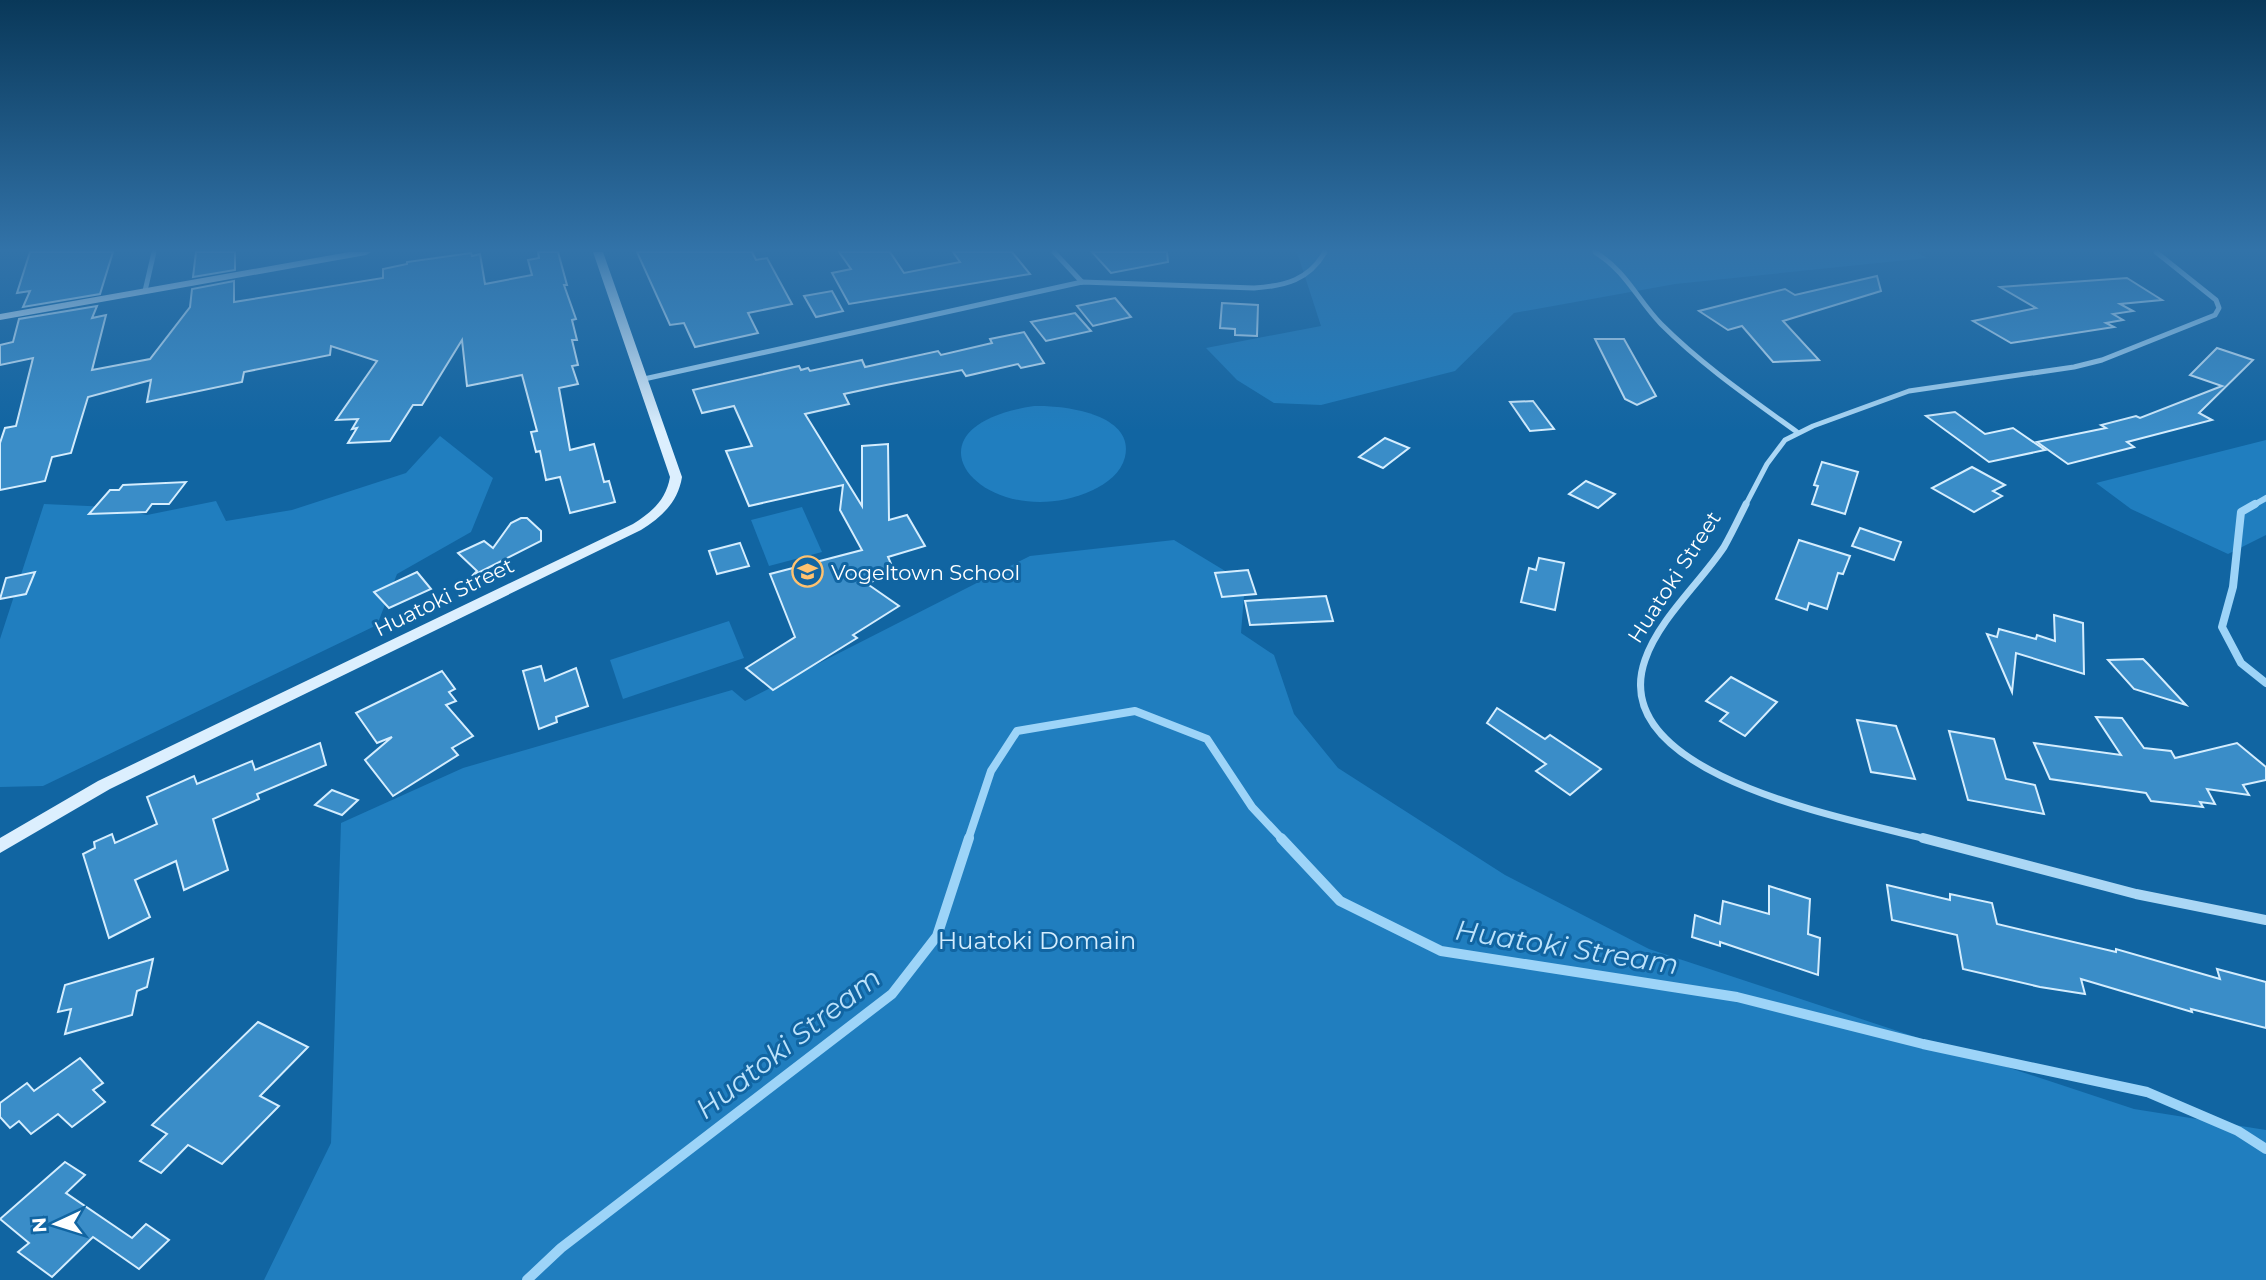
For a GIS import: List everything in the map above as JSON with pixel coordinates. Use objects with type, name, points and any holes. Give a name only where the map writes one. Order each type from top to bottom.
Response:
[{"type":"main road","points":[[0,317],[29,312]]},
{"type":"main road","name":"Huatoki Street","points":[[0,846],[127,773],[643,524],[667,502],[676,480],[619,312]]},
{"type":"street","points":[[643,379],[947,312]]},
{"type":"street","points":[[1652,312],[1659,322],[1727,381],[1797,432]]},
{"type":"street","name":"Huatoki Street","points":[[2217,312],[2216,315],[2102,360],[2074,367],[1909,391],[1797,432],[1786,440],[1767,464],[1724,546],[1659,633],[1645,658],[1640,678],[1641,696],[1649,718],[1661,734],[1683,753],[1710,771],[1790,802],[2123,891],[2266,920]]},
{"type":"green space","points":[[1316,312],[1521,312],[1514,313],[1455,371],[1321,405],[1274,403],[1237,380],[1206,348],[1321,326]]},
{"type":"green space","points":[[1034,406],[1078,410],[1108,421],[1119,430],[1125,442],[1125,457],[1117,473],[1093,490],[1055,501],[1019,500],[990,490],[970,474],[961,455],[967,435],[990,418]]},
{"type":"green space","points":[[440,436],[493,478],[471,532],[397,574],[377,625],[43,786],[0,787],[0,639],[44,504],[110,507],[147,515],[216,501],[226,521],[292,510],[406,473]]},
{"type":"green space","points":[[2266,440],[2266,535],[2228,554],[2131,509],[2096,483]]},
{"type":"green space","points":[[802,507],[822,552],[769,566],[751,520]]},
{"type":"green space","name":"Huatoki Domain","points":[[1174,540],[1245,583],[1241,633],[1274,655],[1294,714],[1338,768],[1505,875],[1649,949],[2134,1109],[2266,1130],[2266,1280],[264,1280],[331,1143],[341,823],[463,768],[732,690],[745,701],[1030,556]]},
{"type":"green space","points":[[729,621],[744,658],[623,699],[610,660]]},
{"type":"building","points":[[63,312],[95,312],[92,318],[106,315],[92,370],[150,359],[186,312],[573,312],[576,319],[572,320],[577,340],[572,340],[578,365],[572,366],[578,384],[559,388],[570,450],[594,444],[604,482],[609,481],[615,502],[570,513],[560,477],[546,480],[540,451],[536,452],[531,432],[537,431],[522,375],[467,386],[462,340],[422,405],[413,405],[390,441],[348,443],[357,428],[352,429],[358,419],[336,420],[377,361],[331,346],[330,355],[244,372],[242,382],[147,402],[151,380],[88,397],[71,453],[52,457],[45,481],[0,490],[0,443],[5,428],[16,426],[33,358],[0,365],[0,345],[13,342],[19,319]]},
{"type":"building","points":[[664,312],[754,312],[748,313],[758,333],[695,347],[684,323],[670,325]]},
{"type":"building","points":[[813,312],[840,312],[816,317]]},
{"type":"building","points":[[1082,312],[1127,312],[1131,317],[1093,326]]},
{"type":"building","points":[[1221,312],[1258,312],[1257,336],[1235,335],[1235,329],[1220,328]]},
{"type":"building","points":[[1700,312],[1813,312],[1783,321],[1819,360],[1773,362],[1742,326],[1728,330]]},
{"type":"building","points":[[2018,312],[2128,312],[2113,314],[2123,320],[2106,323],[2114,327],[2011,343],[1973,321]]},
{"type":"building","points":[[1075,313],[1091,331],[1046,341],[1031,322]]},
{"type":"building","points":[[1024,332],[1044,363],[1021,368],[1018,364],[966,376],[962,370],[886,385],[844,394],[849,404],[805,414],[862,506],[862,446],[888,444],[889,520],[907,515],[925,546],[888,557],[896,575],[866,583],[899,606],[853,635],[857,638],[773,690],[746,668],[795,637],[770,574],[862,550],[840,510],[843,485],[749,506],[726,451],[752,446],[734,406],[702,413],[693,390],[799,366],[801,370],[808,368],[810,371],[862,360],[865,367],[938,351],[941,355],[992,343],[990,339]]},
{"type":"building","points":[[1595,339],[1624,339],[1656,396],[1637,405],[1625,399]]},
{"type":"building","points":[[2217,348],[2253,360],[2199,413],[2212,420],[2127,442],[2134,447],[2068,464],[2037,442],[2106,428],[2101,425],[2136,416],[2140,418],[2222,386],[2190,375]]},
{"type":"building","points":[[1533,401],[1554,429],[1530,431],[1510,402]]},
{"type":"building","points":[[1955,412],[1985,434],[2013,428],[2045,450],[1989,462],[1926,416]]},
{"type":"building","points":[[1385,438],[1409,448],[1383,468],[1359,457]]},
{"type":"building","points":[[1822,462],[1858,472],[1845,514],[1812,504],[1818,486],[1814,485]]},
{"type":"building","points":[[1972,467],[2005,485],[1993,491],[2002,496],[1974,512],[1932,488]]},
{"type":"building","points":[[1586,481],[1615,494],[1598,508],[1569,494]]},
{"type":"building","points":[[186,482],[169,504],[152,504],[146,512],[89,514],[110,490],[119,490],[123,485]]},
{"type":"building","points":[[527,518],[541,531],[541,541],[472,576],[477,571],[458,553],[484,541],[493,548],[511,523]]},
{"type":"building","points":[[1860,528],[1901,542],[1894,560],[1852,546]]},
{"type":"building","points":[[1799,540],[1850,556],[1843,574],[1838,573],[1827,609],[1809,603],[1807,610],[1776,599]]},
{"type":"building","points":[[740,543],[749,566],[717,574],[709,551]]},
{"type":"building","points":[[1539,558],[1564,563],[1555,610],[1521,602],[1529,568],[1536,570]]},
{"type":"building","points":[[1248,570],[1256,594],[1222,597],[1215,573]]},
{"type":"building","points":[[35,572],[26,594],[0,599],[6,578]]},
{"type":"building","points":[[417,572],[431,589],[389,608],[374,592]]},
{"type":"building","points":[[1326,596],[1333,621],[1250,625],[1245,601]]},
{"type":"building","points":[[2054,615],[2083,623],[2084,674],[2016,653],[2012,692],[1987,634],[1997,637],[1999,629],[2055,641]]},
{"type":"building","points":[[2143,659],[2186,705],[2134,689],[2108,660]]},
{"type":"building","points":[[541,666],[545,681],[576,668],[588,706],[556,717],[557,722],[539,729],[523,671]]},
{"type":"building","points":[[442,671],[455,689],[449,692],[456,701],[446,705],[473,736],[452,748],[458,755],[393,796],[365,760],[392,737],[377,743],[356,713]]},
{"type":"building","points":[[1731,677],[1777,702],[1745,736],[1720,721],[1728,713],[1706,701]]},
{"type":"building","points":[[1497,708],[1545,739],[1550,735],[1601,769],[1570,795],[1536,771],[1546,764],[1487,723]]},
{"type":"building","points":[[2096,717],[2122,718],[2144,748],[2171,751],[2175,758],[2237,743],[2266,767],[2266,780],[2243,785],[2249,795],[2207,789],[2215,804],[2200,802],[2203,807],[2151,801],[2146,793],[2050,779],[2034,743],[2121,755]]},
{"type":"building","points":[[1857,720],[1896,726],[1915,779],[1871,772]]},
{"type":"building","points":[[1949,731],[1994,739],[2006,779],[2035,785],[2044,814],[1968,800]]},
{"type":"building","points":[[320,743],[326,765],[257,794],[259,799],[213,819],[228,870],[184,890],[176,861],[135,880],[150,917],[109,938],[83,854],[95,848],[94,842],[112,834],[115,843],[157,824],[147,797],[194,776],[197,784],[252,761],[255,770]]},
{"type":"building","points":[[332,790],[358,800],[342,815],[315,805]]},
{"type":"building","points":[[1887,885],[1950,900],[1950,894],[1992,903],[1997,924],[2116,952],[2116,949],[2220,979],[2217,969],[2266,982],[2266,1028],[2191,1009],[2192,1012],[2081,979],[2085,994],[2040,987],[1963,969],[1957,935],[1892,920]]},
{"type":"building","points":[[1769,886],[1810,899],[1808,934],[1820,938],[1818,975],[1720,942],[1720,946],[1692,937],[1695,915],[1720,924],[1723,901],[1769,914]]},
{"type":"building","points":[[153,959],[147,987],[137,991],[132,1015],[65,1034],[71,1009],[58,1012],[65,985]]},
{"type":"building","points":[[258,1022],[308,1047],[260,1096],[279,1106],[222,1164],[188,1145],[161,1173],[140,1161],[167,1134],[152,1125]]},
{"type":"building","points":[[80,1058],[103,1083],[93,1090],[105,1102],[72,1127],[58,1114],[31,1134],[19,1121],[10,1128],[0,1117],[0,1103],[27,1083],[34,1091]]},
{"type":"building","points":[[65,1162],[85,1175],[66,1193],[132,1238],[146,1224],[169,1240],[139,1269],[93,1237],[52,1277],[18,1252],[29,1243],[0,1219]]},
{"type":"waterway","name":"Huatoki Stream","points":[[2252,506],[2266,498]]},
{"type":"waterway","name":"Huatoki Stream","points":[[2255,504],[2241,512],[2233,587],[2222,627],[2241,663],[2266,683]]},
{"type":"waterway","name":"Huatoki Stream","points":[[968,840],[991,771],[1017,731],[1135,711],[1207,739],[1252,807],[1283,840]]},
{"type":"waterway","name":"Huatoki Stream","points":[[527,1280],[561,1248],[892,994],[937,936],[969,838]]},
{"type":"waterway","name":"Huatoki Stream","points":[[1281,838],[1340,901],[1441,951],[1737,997],[1923,1044],[2147,1092],[2238,1131],[2266,1149]]},
{"type":"place","name":"Vogeltown School","points":[[808,572]]}]
